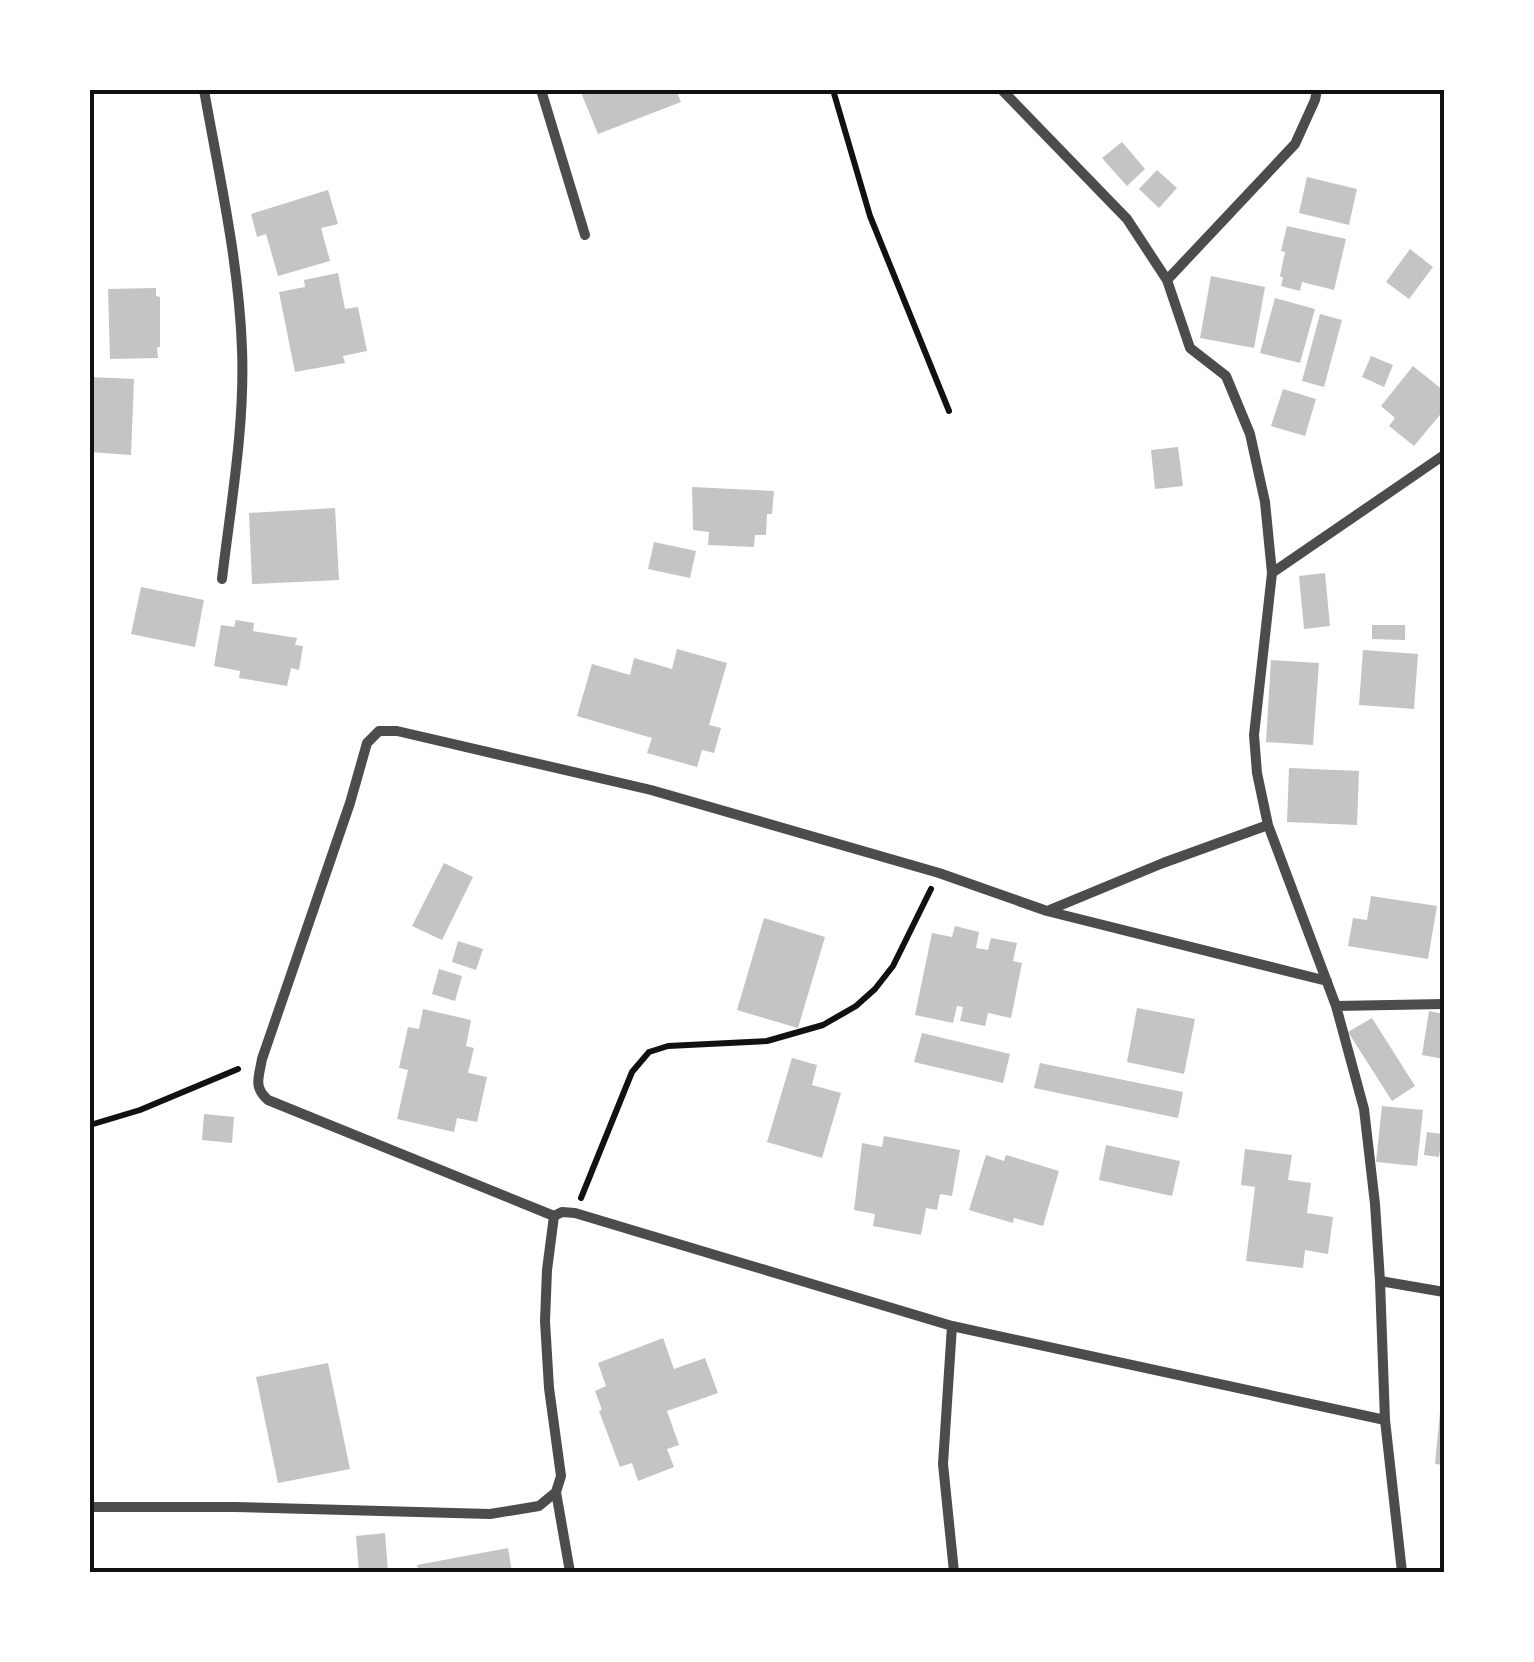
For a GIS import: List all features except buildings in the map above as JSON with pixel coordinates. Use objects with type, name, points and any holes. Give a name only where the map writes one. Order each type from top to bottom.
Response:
[{"type":"street","points":[[204,90],[236,273],[242,350],[239,431],[222,579]]},
{"type":"street","points":[[541,90],[585,236]]},
{"type":"street","points":[[1002,90],[1127,219],[1167,280],[1190,348],[1226,376],[1250,434],[1265,502],[1272,573],[1254,734],[1257,773],[1268,825],[1336,1006],[1364,1109],[1375,1204],[1385,1420],[1402,1572]]},
{"type":"street","points":[[1167,280],[1295,144],[1317,90]]},
{"type":"street","points":[[1272,573],[1444,455]]},
{"type":"street","points":[[1327,981],[1047,911],[939,873],[651,790],[379,731],[367,744],[262,1059],[258,1084],[259,1092],[268,1100],[554,1216],[576,1213],[952,1326],[1385,1420]]},
{"type":"street","points":[[1047,911],[1163,862],[1268,825]]},
{"type":"street","points":[[1336,1006],[1444,1004]]},
{"type":"street","points":[[90,1507],[235,1506],[490,1514],[539,1506],[556,1492],[562,1476],[544,1321],[554,1216]]},
{"type":"street","points":[[1380,1281],[1444,1292]]},
{"type":"street","points":[[952,1326],[943,1464],[954,1572]]},
{"type":"street","points":[[556,1492],[570,1572]]},
{"type":"path","points":[[832,90],[870,216],[949,411]]},
{"type":"path","points":[[576,1213],[632,1072],[648,1052],[668,1046],[768,1041],[823,1024],[856,1006],[893,966],[939,873]]},
{"type":"path","points":[[90,1126],[140,1110],[262,1059]]}]
